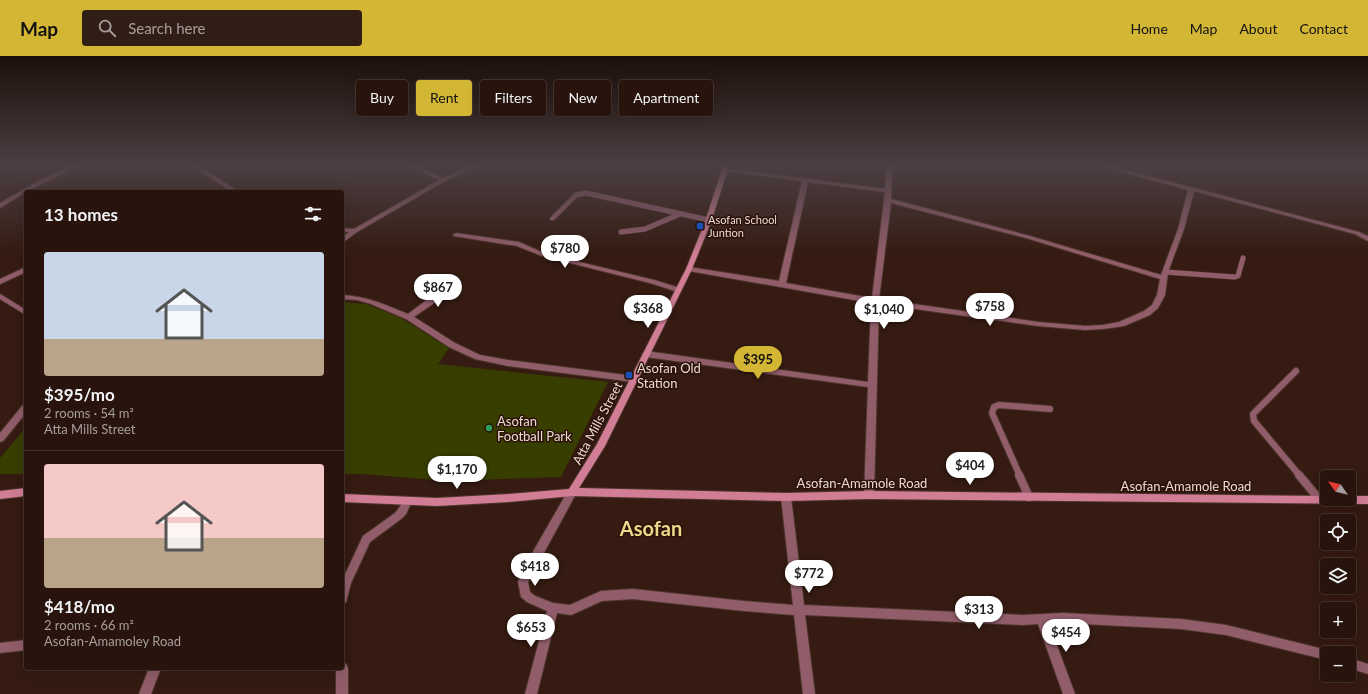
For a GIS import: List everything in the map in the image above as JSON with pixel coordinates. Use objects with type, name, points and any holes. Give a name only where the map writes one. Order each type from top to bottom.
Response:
[{"type":"street","points":[[0,206],[17,196]]},
{"type":"street","points":[[344,239],[355,231],[416,196]]},
{"type":"street","points":[[552,219],[575,196]]},
{"type":"street","name":"Atta Mills Street","points":[[572,492],[602,446],[689,269],[709,220],[717,196]]},
{"type":"street","points":[[782,284],[802,196]]},
{"type":"street","points":[[869,495],[875,301],[888,196]]},
{"type":"street","points":[[689,269],[875,301],[1038,324],[1085,328],[1103,327],[1121,324],[1147,313],[1155,306],[1161,295],[1165,275],[1181,229],[1190,196]]},
{"type":"street","points":[[1213,196],[1357,233],[1368,234]]},
{"type":"street","points":[[888,200],[1165,275]]},
{"type":"street","points":[[344,230],[355,231]]},
{"type":"street","points":[[1357,233],[1368,239]]},
{"type":"street","points":[[456,235],[519,244],[544,255],[652,281],[678,290]]},
{"type":"street","points":[[0,282],[24,270]]},
{"type":"street","points":[[409,317],[452,282]]},
{"type":"street","points":[[344,297],[357,298],[372,302],[409,317],[452,345],[478,357],[508,363],[634,379]]},
{"type":"street","points":[[0,305],[3,298],[24,312]]},
{"type":"street","points":[[646,354],[872,385]]},
{"type":"street","points":[[0,439],[24,409]]},
{"type":"street","points":[[0,495],[24,492]]},
{"type":"street","points":[[572,492],[523,582],[525,594],[531,599],[553,608],[571,610],[601,596],[633,594],[744,606],[799,610],[988,619],[1097,619],[1188,625],[1226,630],[1320,653]]},
{"type":"street","name":"Asofan-Amamole Road","points":[[344,498],[445,502],[572,492],[786,497],[869,495],[1368,500]]},
{"type":"street","points":[[786,497],[809,694]]},
{"type":"street","points":[[344,592],[346,583],[366,539],[371,534],[392,521],[402,512],[408,501]]},
{"type":"street","points":[[531,694],[553,608]]},
{"type":"street","points":[[1042,619],[1069,694]]},
{"type":"street","points":[[0,648],[24,645]]},
{"type":"street","points":[[1356,666],[1368,670]]},
{"type":"street","points":[[145,694],[154,670]]},
{"type":"street","points":[[342,670],[342,694]]},
{"type":"lane","points":[[600,196],[709,220]]},
{"type":"lane","points":[[621,232],[648,229],[680,214]]},
{"type":"lane","points":[[1165,275],[1236,277],[1238,276],[1243,258]]},
{"type":"lane","points":[[1296,371],[1253,414],[1254,421],[1319,500]]},
{"type":"lane","points":[[1029,497],[992,413],[994,407],[999,405],[1050,409]]},
{"type":"green space","name":"Asofan Football Park","points":[[344,302],[366,304],[401,318],[449,348],[438,364],[608,382],[561,477],[447,481],[344,474]]},
{"type":"green space","points":[[24,429],[24,474],[0,474],[0,458]]},
{"type":"place","name":"Asofan School Juntion","points":[[700,226]]},
{"type":"place","name":"Asofan Old Station","points":[[629,375]]},
{"type":"place","name":"Asofan Football Park","points":[[489,428]]},
{"type":"district","name":"Asofan","points":[[651,529]]}]
